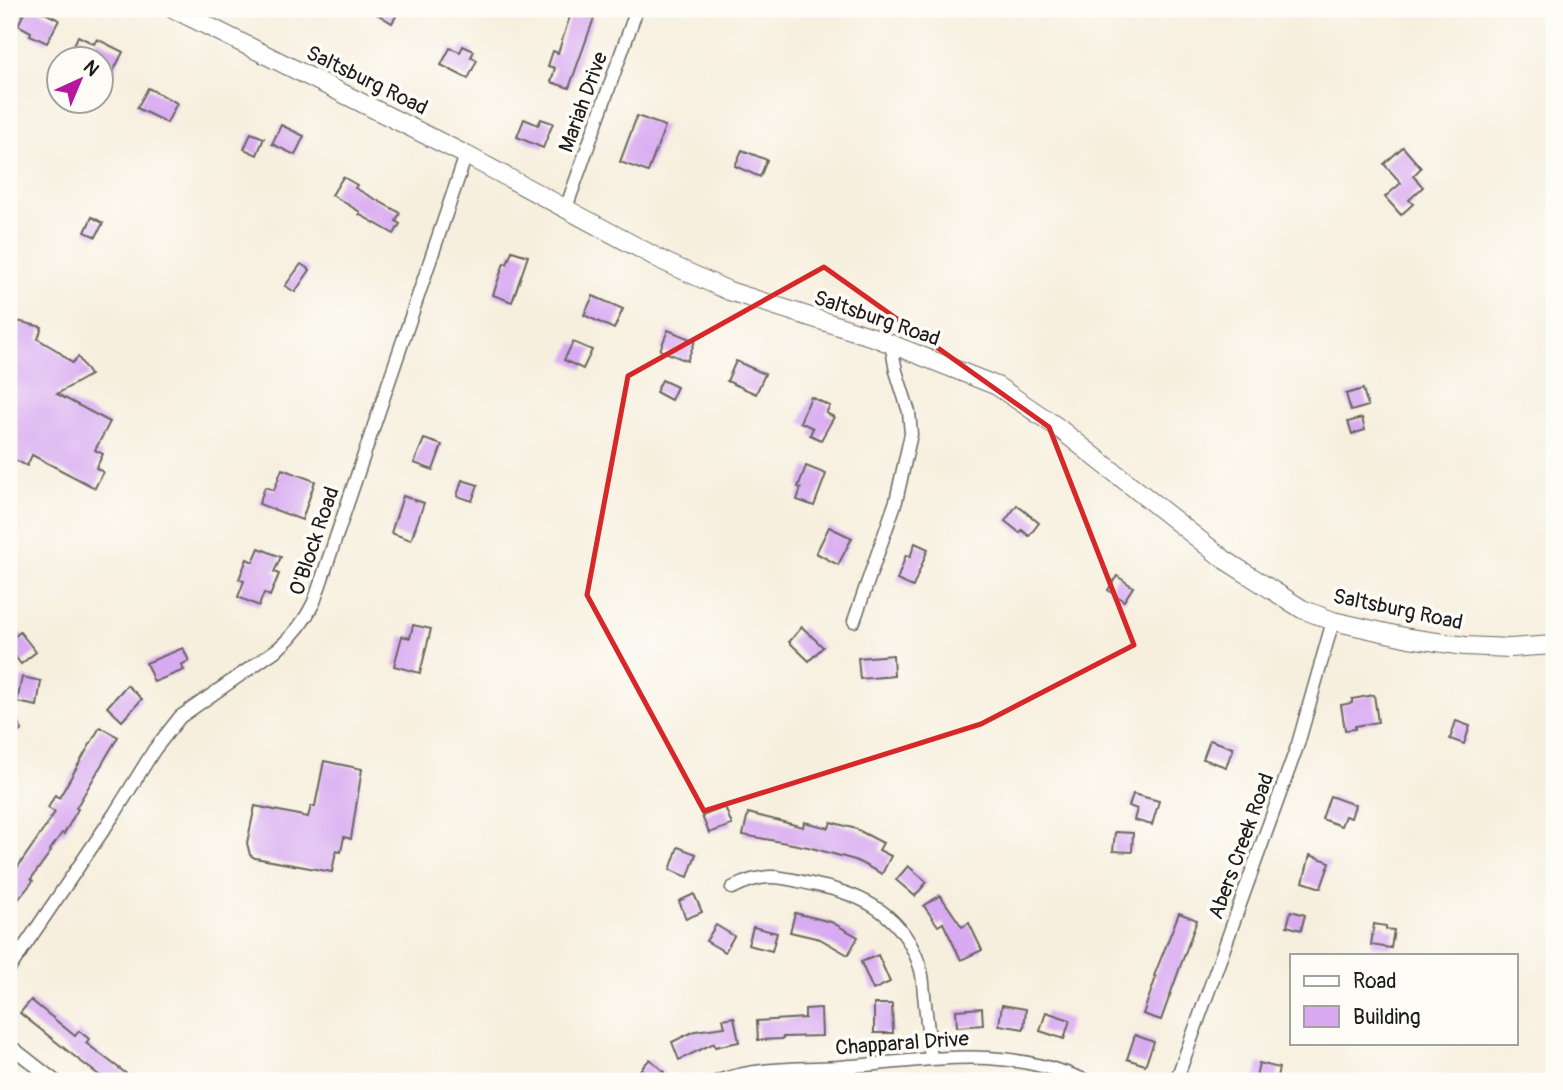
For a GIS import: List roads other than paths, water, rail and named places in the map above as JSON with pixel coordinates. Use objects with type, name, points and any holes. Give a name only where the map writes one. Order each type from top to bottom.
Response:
[{"type":"main road","name":"Saltsburg Road","points":[[174,9],[466,155],[665,262],[729,292],[891,344],[997,386],[1056,426],[1225,560],[1302,609],[1333,621],[1409,638],[1465,646],[1510,648],[1554,645]]},
{"type":"street","name":"Mariah Drive","points":[[566,208],[637,9]]},
{"type":"street","name":"O'Block Road","points":[[9,969],[154,750],[180,717],[279,648],[294,635],[305,620],[314,602],[466,155]]},
{"type":"street","points":[[853,621],[896,501],[911,434],[909,412],[891,344]]},
{"type":"street","name":"Abers Creek Road","points":[[1176,1081],[1294,755],[1333,621]]},
{"type":"street","points":[[732,888],[750,879],[777,877],[841,890],[882,910],[904,935],[921,968],[931,1058]]},
{"type":"street","points":[[9,945],[20,954]]},
{"type":"street","points":[[9,1045],[55,1081]]},
{"type":"street","name":"Chapparal Drive","points":[[718,1081],[771,1071],[931,1058],[988,1057],[1015,1059],[1060,1070],[1087,1081]]},
{"type":"street","points":[[849,1066],[850,1081]]}]
